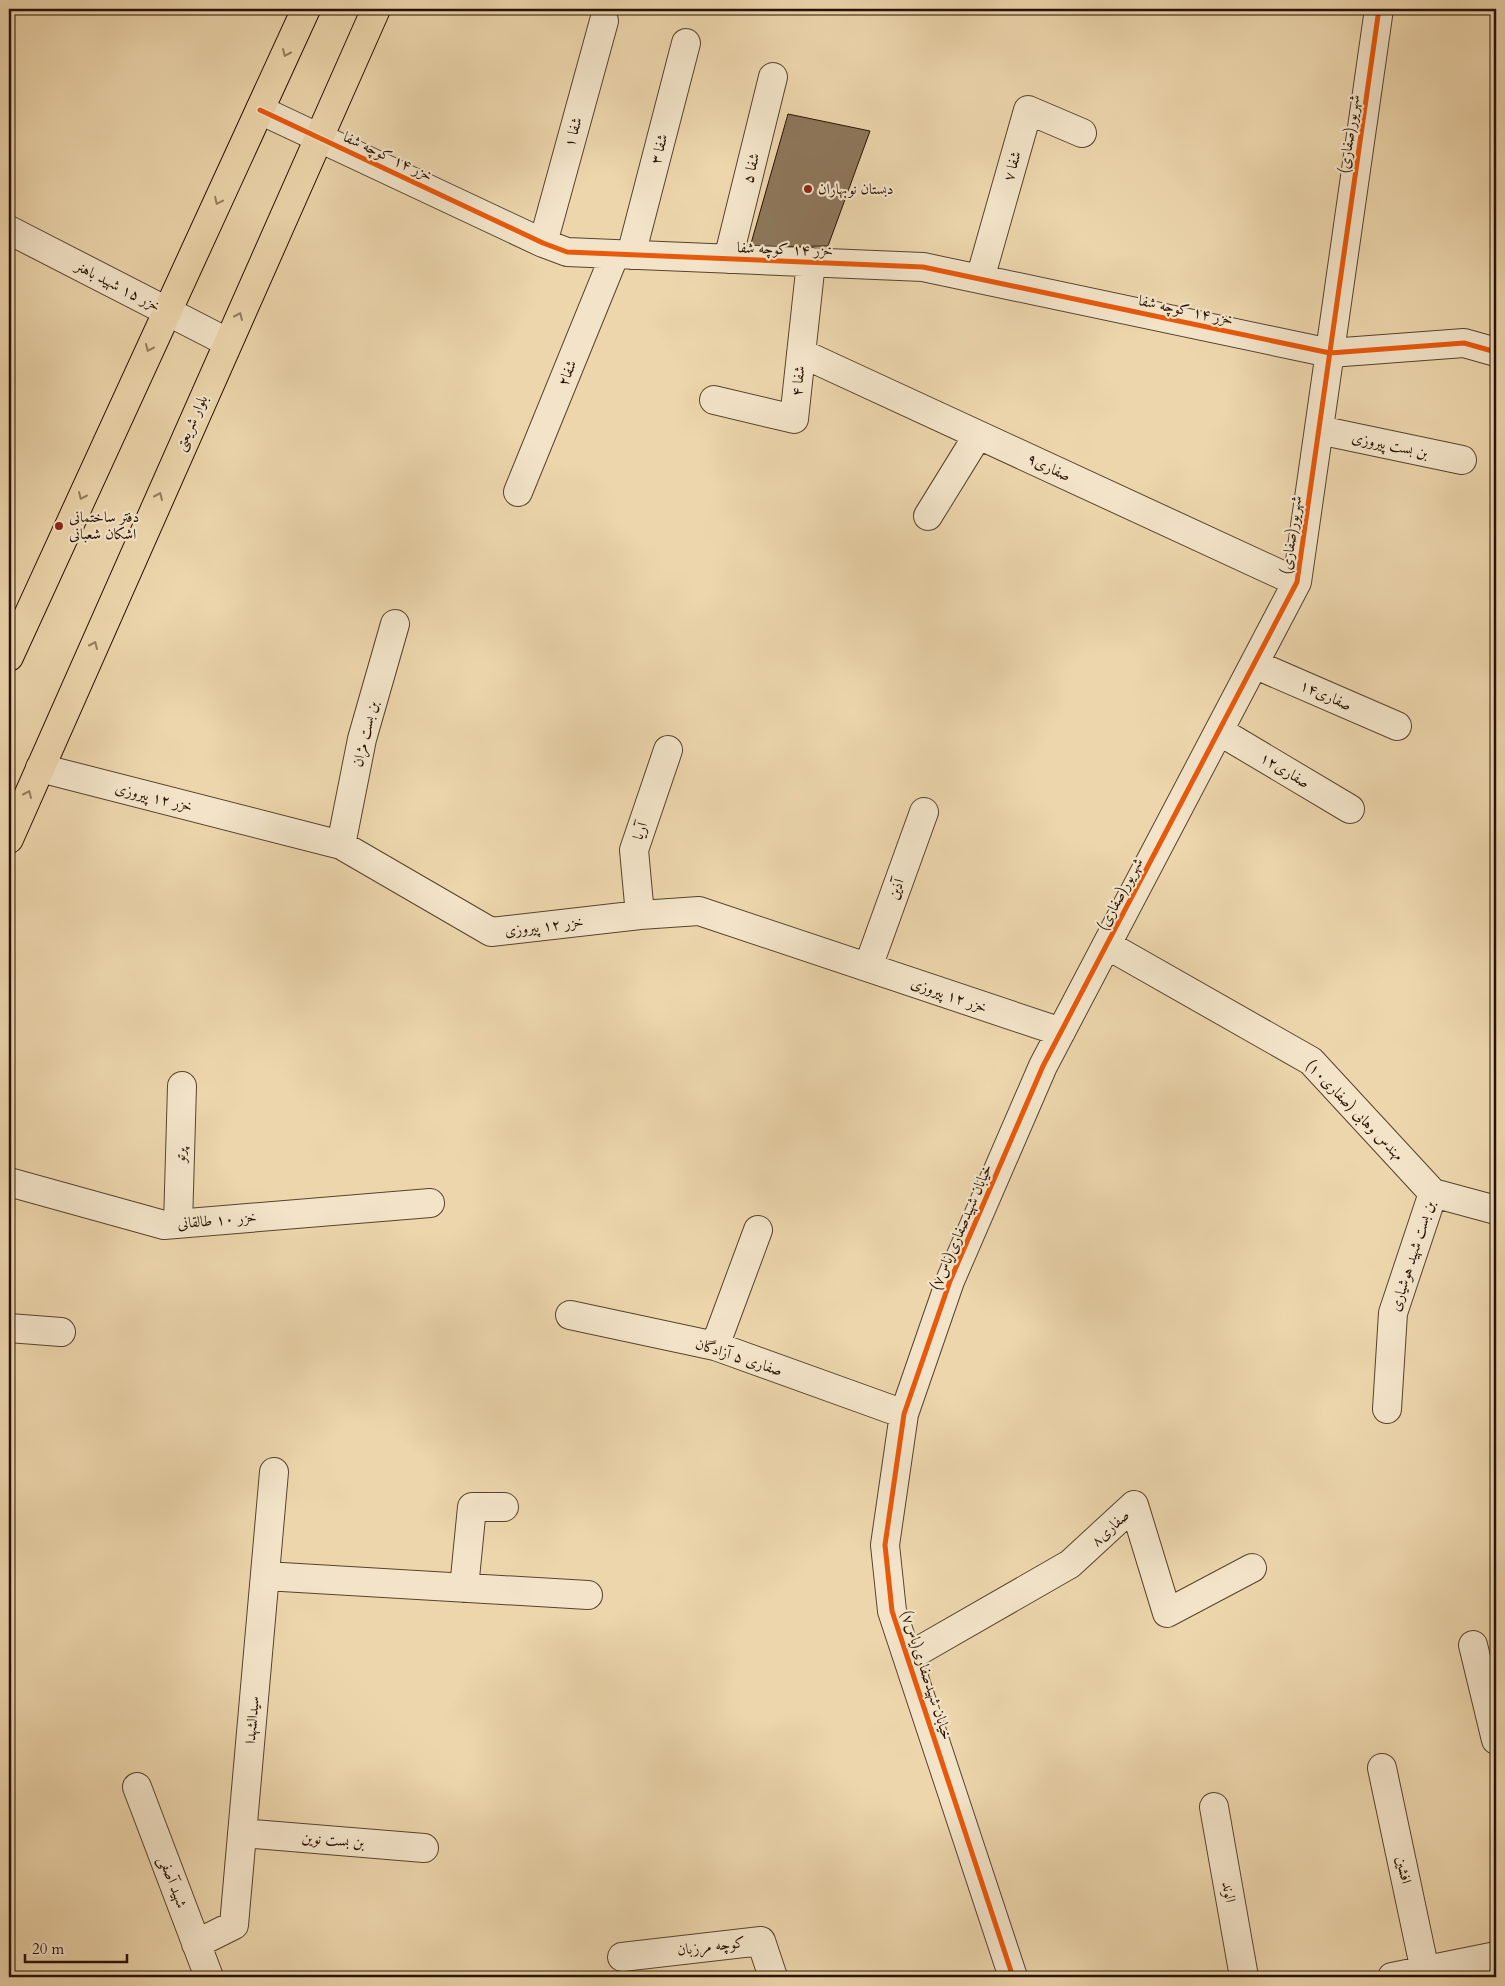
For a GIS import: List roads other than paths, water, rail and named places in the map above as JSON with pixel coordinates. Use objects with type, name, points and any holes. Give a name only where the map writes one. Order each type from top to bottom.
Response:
[{"type":"main road","points":[[11,645],[306,9]]},
{"type":"main road","name":"بلوار شریعتی","points":[[9,838],[318,136],[376,9]]},
{"type":"street","name":"شهریور(صفاری)","points":[[1043,1066],[1298,582],[1379,9]]},
{"type":"street","name":"شفا ۱","points":[[543,243],[604,21]]},
{"type":"street","name":"شفا ۳","points":[[623,255],[686,43]]},
{"type":"street","name":"شفا ۵","points":[[728,259],[773,77]]},
{"type":"street","name":"خزر ۱۴ کوچه شفا","points":[[260,110],[543,243],[567,252],[923,267],[1330,353],[1464,342],[1496,352]]},
{"type":"street","name":"شفا ۷","points":[[980,279],[1028,110],[1082,132]]},
{"type":"street","name":"خزر ۱۵ شهید باهنر","points":[[9,230],[227,342]]},
{"type":"street","name":"شفا۲","points":[[518,492],[623,255]]},
{"type":"street","name":"شفا ۴","points":[[714,400],[794,419],[811,262]]},
{"type":"street","name":"صفاری۹","points":[[801,353],[1298,582]]},
{"type":"street","name":"بن بست پیروزی","points":[[1319,430],[1462,460]]},
{"type":"street","points":[[928,516],[978,435]]},
{"type":"street","name":"بن بست مژان","points":[[341,845],[362,739],[395,624]]},
{"type":"street","name":"صفاری۱۴","points":[[1254,664],[1397,726]]},
{"type":"street","name":"صفاری۱۲","points":[[1219,731],[1350,809]]},
{"type":"street","name":"آریا","points":[[640,914],[634,850],[668,750]]},
{"type":"street","name":"خزر ۱۲ پیروزی","points":[[40,768],[341,845],[491,932],[640,914],[699,911],[1061,1032]]},
{"type":"street","name":"آذین","points":[[868,967],[924,812]]},
{"type":"street","name":"مهندس وهابی (صفاری۱۰)","points":[[1107,945],[1311,1061],[1433,1193]]},
{"type":"street","name":"خیابان شهیدصفاری(یاس۷)","points":[[1013,1977],[892,1611],[885,1545],[904,1414],[950,1281],[1043,1066]]},
{"type":"street","name":"پرتو","points":[[178,1224],[182,1086]]},
{"type":"street","name":"خزر ۱۰ طالقانی","points":[[9,1182],[164,1225],[430,1202]]},
{"type":"street","points":[[1433,1193],[1496,1210]]},
{"type":"street","name":"بن بست شهید هوشیاری","points":[[1387,1408],[1393,1313],[1433,1193]]},
{"type":"street","points":[[715,1346],[758,1230]]},
{"type":"street","name":"صفاری ۵ آزادگان","points":[[570,1315],[715,1346],[904,1414]]},
{"type":"street","points":[[9,1328],[61,1332]]},
{"type":"street","name":"سیدالشهدا","points":[[196,1944],[234,1925],[274,1472]]},
{"type":"street","name":"صفاری۸","points":[[908,1657],[1070,1564],[1134,1505],[1167,1614],[1252,1568]]},
{"type":"street","points":[[464,1588],[472,1507],[504,1507]]},
{"type":"street","points":[[264,1576],[588,1595]]},
{"type":"street","points":[[1473,1645],[1496,1740]]},
{"type":"street","name":"افشین","points":[[1382,1768],[1425,1971]]},
{"type":"street","name":"شهید آصفی","points":[[137,1787],[208,1977]]},
{"type":"street","name":"الوند","points":[[1214,1807],[1244,1977]]},
{"type":"street","name":"بن بست نوین","points":[[242,1832],[424,1848]]},
{"type":"street","name":"کوچه مرزبان","points":[[622,1957],[762,1941],[773,1977]]},
{"type":"street","points":[[1392,1977],[1496,1956]]},
{"type":"place","name":"دبستان نوبهاران","points":[[808,189]]},
{"type":"place","name":"دفتر ساختمانی اشکان شعبانی","points":[[59,526]]}]
